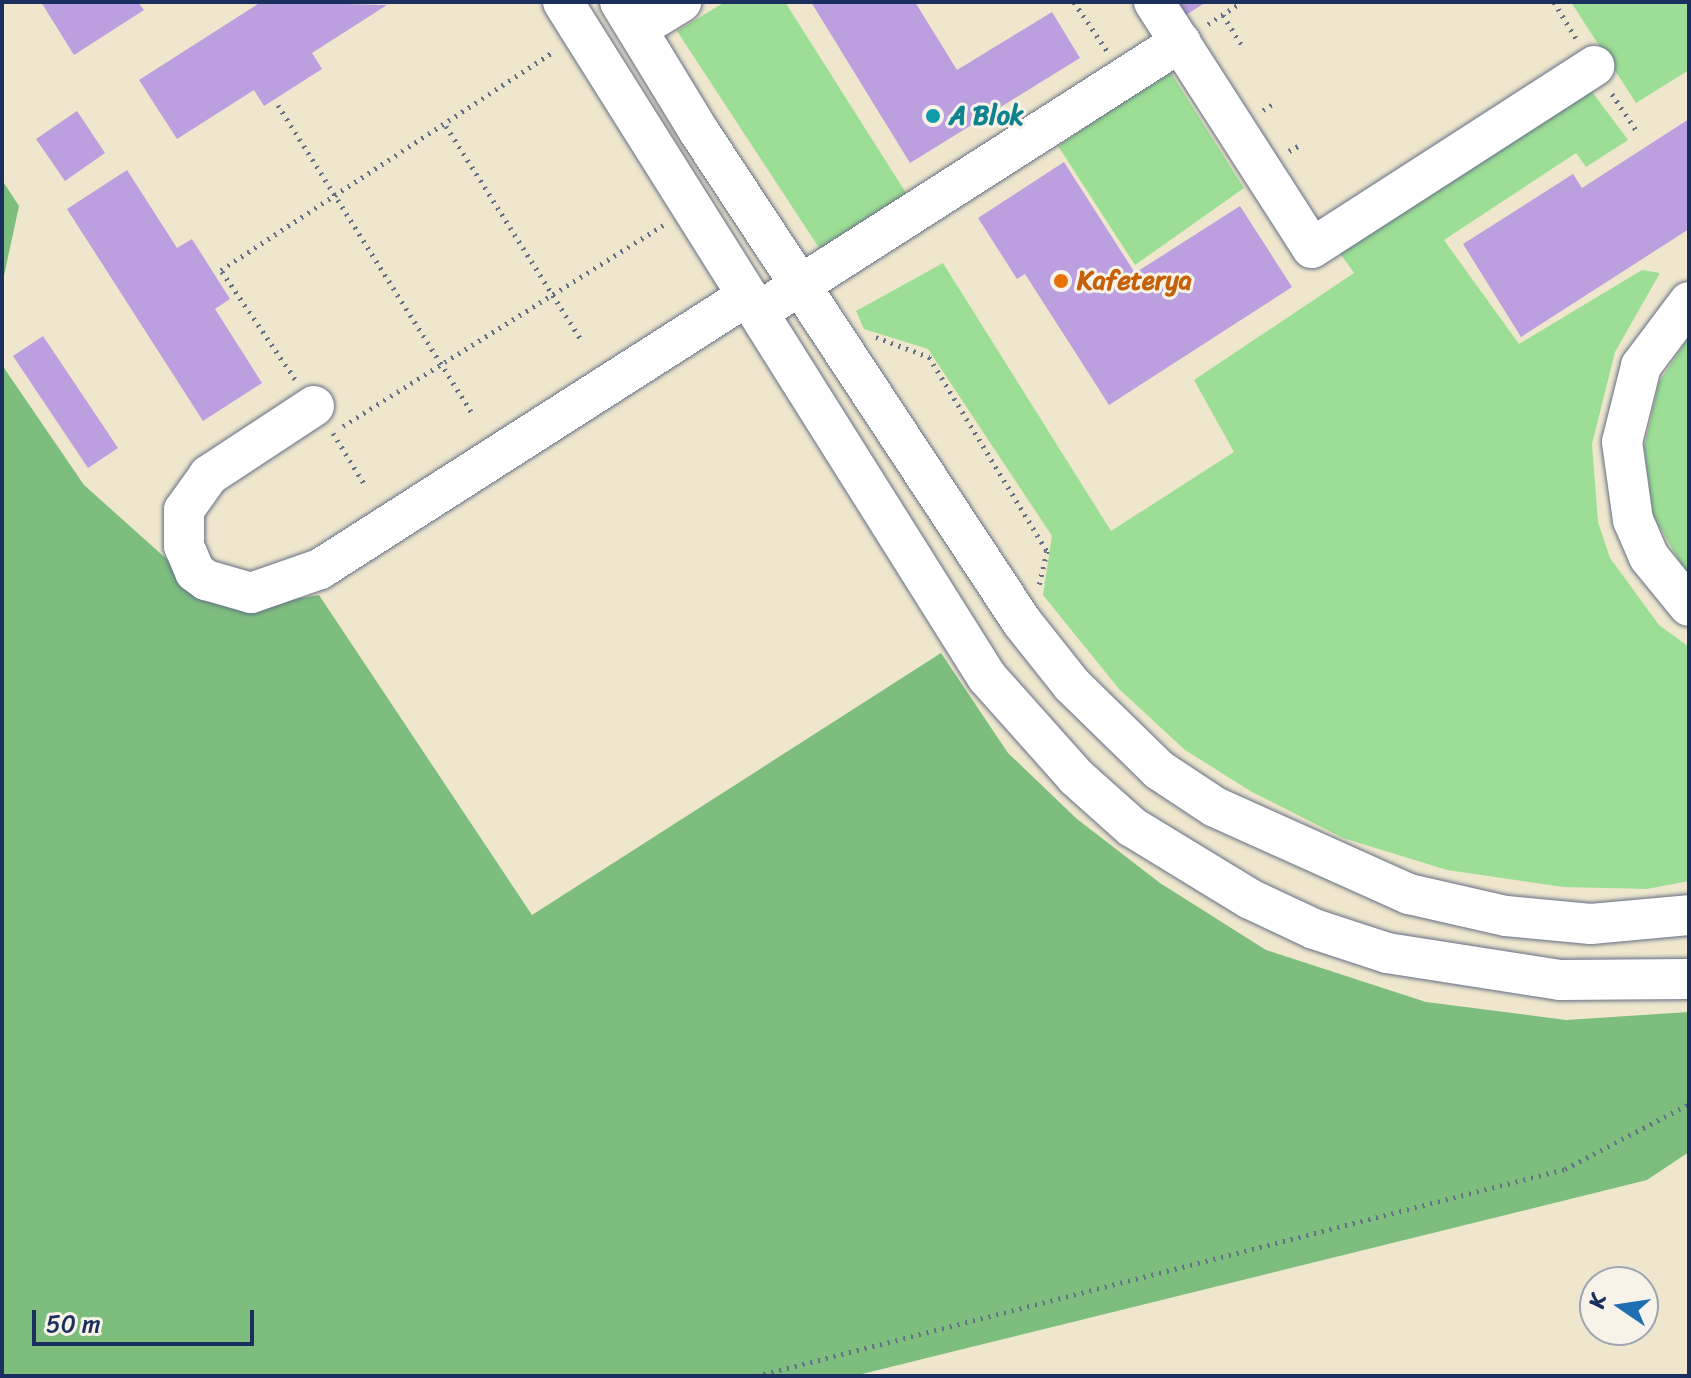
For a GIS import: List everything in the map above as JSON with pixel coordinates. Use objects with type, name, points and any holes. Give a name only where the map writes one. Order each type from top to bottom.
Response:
[{"type":"street","points":[[681,2],[629,16],[801,286],[1022,622],[1072,685],[1159,770],[1240,820],[1409,894],[1506,916],[1591,924],[1689,915]]},
{"type":"street","points":[[1154,2],[1312,248],[1594,66]]},
{"type":"street","points":[[572,17],[987,677],[1076,777],[1132,827],[1250,899],[1314,929],[1387,953],[1560,980],[1689,979]]},
{"type":"street","points":[[323,419],[209,475],[184,510],[184,546],[195,572],[206,580],[251,593],[320,569],[752,304],[801,286],[1180,42]]},
{"type":"street","points":[[1689,302],[1641,366],[1622,442],[1633,520],[1649,557],[1689,606]]},
{"type":"path","points":[[1074,2],[1125,77]]},
{"type":"path","points":[[1223,15],[1243,47]]},
{"type":"path","points":[[221,270],[446,126],[572,17]]},
{"type":"path","points":[[278,105],[471,412]]},
{"type":"path","points":[[446,126],[580,338]]},
{"type":"path","points":[[323,419],[442,363],[691,207]]},
{"type":"path","points":[[860,331],[929,357],[1047,551],[1036,600]]},
{"type":"path","points":[[756,1376],[1565,1169],[1689,1104]]},
{"type":"green space","points":[[725,2],[785,2],[908,196],[821,251],[677,31]]},
{"type":"green space","points":[[1571,2],[1689,2],[1689,70],[1636,103]]},
{"type":"green space","points":[[1169,70],[1244,188],[1135,265],[1058,146]]},
{"type":"green space","points":[[1587,85],[1628,140],[1586,167],[1576,153],[1444,240],[1519,344],[1642,270],[1660,273],[1615,352],[1592,444],[1598,522],[1610,558],[1659,625],[1689,647],[1689,881],[1647,889],[1563,887],[1447,870],[1343,838],[1252,792],[1185,750],[1119,689],[1043,595],[1052,536],[928,349],[864,329],[856,311],[943,263],[1111,531],[1234,452],[1194,380],[1354,273],[1335,246]]},
{"type":"green space","points":[[2,180],[19,206],[2,285]]},
{"type":"green space","points":[[1689,337],[1689,578],[1653,515],[1644,448],[1659,382]]},
{"type":"green space","points":[[2,365],[84,485],[199,588],[245,607],[319,595],[532,915],[941,653],[1008,753],[1077,819],[1160,883],[1266,950],[1426,1002],[1566,1020],[1689,1012],[1689,1152],[1647,1180],[854,1376],[2,1376]]},
{"type":"building","points":[[41,2],[138,2],[144,10],[74,55]]},
{"type":"building","points":[[261,2],[387,5],[312,53],[322,69],[264,106],[254,90],[177,139],[139,80]]},
{"type":"building","name":"A Blok","points":[[811,2],[915,2],[957,70],[1052,12],[1080,58],[910,163]]},
{"type":"building","points":[[1173,2],[1206,2],[1183,17]]},
{"type":"building","points":[[77,111],[105,153],[65,181],[36,139]]},
{"type":"building","points":[[1689,119],[1689,229],[1521,337],[1463,244],[1573,174],[1582,188]]},
{"type":"building","points":[[1064,162],[1135,273],[1240,206],[1292,287],[1109,405],[1025,274],[1017,279],[978,218]]},
{"type":"building","points":[[127,170],[177,248],[192,239],[230,299],[215,309],[262,383],[203,421],[67,209]]},
{"type":"building","points":[[43,336],[118,448],[88,468],[13,356]]},
{"type":"place","name":"A Blok","points":[[933,116]]},
{"type":"place","name":"Kafeterya","points":[[1061,281]]}]
